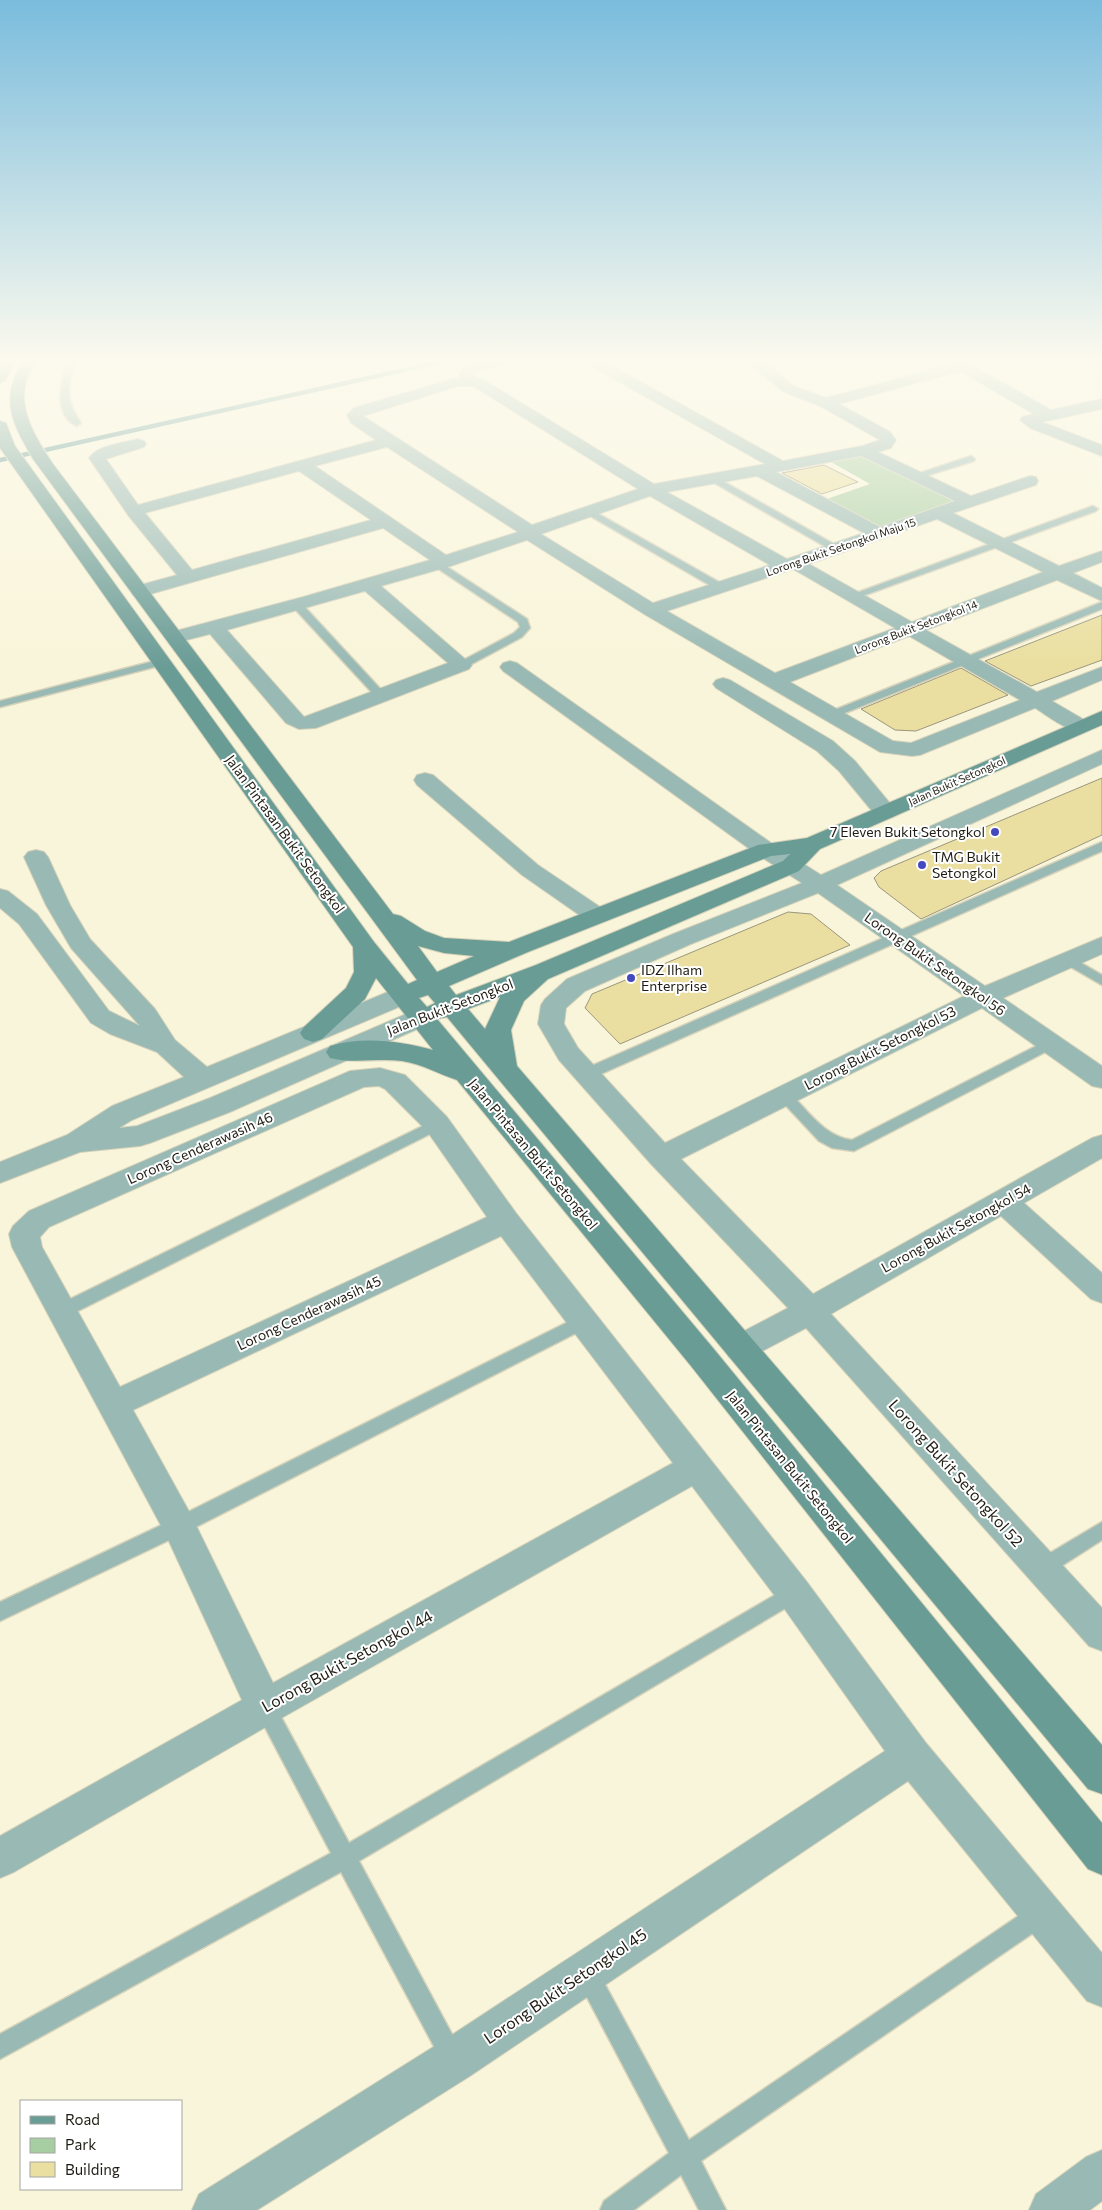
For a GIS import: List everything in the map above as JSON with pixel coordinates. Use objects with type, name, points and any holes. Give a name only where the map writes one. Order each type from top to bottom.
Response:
[{"type":"main road","name":"Jalan Pintasan Bukit Setongkol","points":[[17,461],[365,947],[504,1066],[750,1342],[1102,1775]]},
{"type":"main road","name":"Jalan Pintasan Bukit Setongkol","points":[[43,461],[378,908],[467,1075],[702,1357],[1102,1855]]},
{"type":"main road","name":"Jalan Bukit Setongkol","points":[[428,1000],[519,946],[766,850],[812,844],[1102,717]]},
{"type":"main road","name":"Jalan Bukit Setongkol","points":[[428,1000],[544,971],[791,866],[812,844]]},
{"type":"main road","points":[[378,908],[401,929],[435,944],[477,950],[519,946]]},
{"type":"main road","points":[[313,1033],[356,993],[367,972],[365,947]]},
{"type":"main road","points":[[504,1066],[498,1030],[513,997],[544,971]]},
{"type":"main road","points":[[339,1052],[367,1049],[412,1053],[446,1063],[467,1075]]},
{"type":"street","points":[[99,461],[134,511],[189,578]]},
{"type":"street","points":[[134,511],[316,461]]},
{"type":"street","points":[[420,461],[532,533],[532,536],[651,610],[888,748],[912,750],[1037,701],[1102,673]]},
{"type":"street","points":[[604,461],[651,490],[790,565],[853,596],[1081,726]]},
{"type":"street","points":[[771,461],[780,466]]},
{"type":"street","points":[[175,637],[298,606],[442,563],[651,490],[807,461]]},
{"type":"street","points":[[884,461],[971,502]]},
{"type":"street","points":[[302,465],[442,563]]},
{"type":"street","points":[[761,470],[880,534]]},
{"type":"street","name":"Lorong Bukit Setongkol Maju 15","points":[[651,610],[790,565],[1030,481]]},
{"type":"street","points":[[939,513],[1102,595]]},
{"type":"street","points":[[140,591],[383,522]]},
{"type":"street","name":"Lorong Bukit Setongkol 14","points":[[773,681],[1102,556]]},
{"type":"street","points":[[214,627],[299,723],[309,724],[462,665],[374,591],[371,584]]},
{"type":"street","name":"Lorong Bukit Setongkol 56","points":[[510,667],[766,850],[820,884],[1102,1079]]},
{"type":"street","points":[[723,684],[825,746],[847,766],[885,812]]},
{"type":"street","points":[[1094,761],[1102,781]]},
{"type":"street","name":"Lorong Bukit Setongkol 52","points":[[1094,761],[820,884],[682,939],[576,985],[554,1005],[551,1024],[568,1054],[801,1316],[1042,1568],[1102,1634]]},
{"type":"street","points":[[425,780],[530,870],[597,916]]},
{"type":"street","points":[[36,857],[58,905],[80,943],[146,1015],[166,1046],[204,1079]]},
{"type":"street","points":[[0,896],[28,918],[100,1016],[118,1028],[166,1046]]},
{"type":"street","name":"Lorong Bukit Setongkol 53","points":[[661,1157],[983,997],[1102,945]]},
{"type":"street","name":"Jalan Bukit Setongkol","points":[[0,1173],[77,1142],[122,1113],[313,1033],[428,1000]]},
{"type":"street","name":"Jalan Bukit Setongkol","points":[[77,1142],[140,1136],[220,1105],[339,1052],[428,1000]]},
{"type":"street","name":"Lorong Cenderawasih 46","points":[[62,1312],[27,1246],[24,1234],[39,1219],[360,1078],[380,1077],[395,1082],[437,1124]]},
{"type":"street","points":[[437,1124],[506,1221],[794,1593],[912,1756],[1102,1986]]},
{"type":"street","name":"Lorong Bukit Setongkol 54","points":[[750,1342],[801,1316],[1102,1145]]},
{"type":"street","points":[[1004,1201],[1102,1291]]},
{"type":"street","name":"Lorong Cenderawasih 45","points":[[113,1405],[506,1221]]},
{"type":"street","points":[[62,1312],[179,1526],[266,1707]]},
{"type":"street","name":"Lorong Bukit Setongkol 44","points":[[0,1858],[696,1467]]},
{"type":"street","name":"Lorong Bukit Setongkol 45","points":[[215,2210],[454,2060],[912,1756]]},
{"type":"street","points":[[1052,2210],[1102,2173]]},
{"type":"lane","points":[[916,476],[964,461]]},
{"type":"lane","points":[[714,479],[836,549]]},
{"type":"lane","points":[[853,596],[1093,509]]},
{"type":"lane","points":[[588,511],[722,588]]},
{"type":"lane","points":[[442,563],[523,621],[525,628],[518,635],[462,665]]},
{"type":"lane","points":[[831,715],[1102,605]]},
{"type":"lane","points":[[298,606],[381,696]]},
{"type":"lane","points":[[0,704],[162,662]]},
{"type":"lane","points":[[587,1074],[1102,846]]},
{"type":"lane","points":[[1069,960],[1102,981]]},
{"type":"lane","points":[[784,1096],[824,1137],[837,1144],[854,1146],[1050,1044]]},
{"type":"lane","points":[[62,1312],[437,1124]]},
{"type":"lane","points":[[0,1612],[179,1526],[584,1321]]},
{"type":"lane","points":[[1042,1568],[1102,1530]]},
{"type":"lane","points":[[0,2047],[346,1857],[794,1593]]},
{"type":"lane","points":[[266,1707],[454,2060]]},
{"type":"lane","points":[[613,2210],[684,2158],[1042,1913]]},
{"type":"lane","points":[[586,1972],[713,2210]]},
{"type":"green space","points":[[873,461],[959,501],[880,529],[824,500],[870,484],[831,462]]},
{"type":"building","points":[[824,465],[858,482],[822,494],[782,473]]},
{"type":"building","points":[[1102,615],[1102,660],[1031,686],[985,661]]},
{"type":"building","points":[[961,668],[1008,695],[916,731],[895,730],[861,709]]},
{"type":"building","points":[[1102,778],[1102,835],[921,919],[879,887],[874,878],[881,871]]},
{"type":"building","points":[[788,912],[811,914],[850,945],[620,1044],[585,1008],[592,994]]},
{"type":"place","name":"7 Eleven Bukit Setongkol","points":[[995,832]]},
{"type":"place","name":"TMG Bukit Setongkol","points":[[922,865]]},
{"type":"place","name":"IDZ Ilham Enterprise","points":[[631,978]]}]
